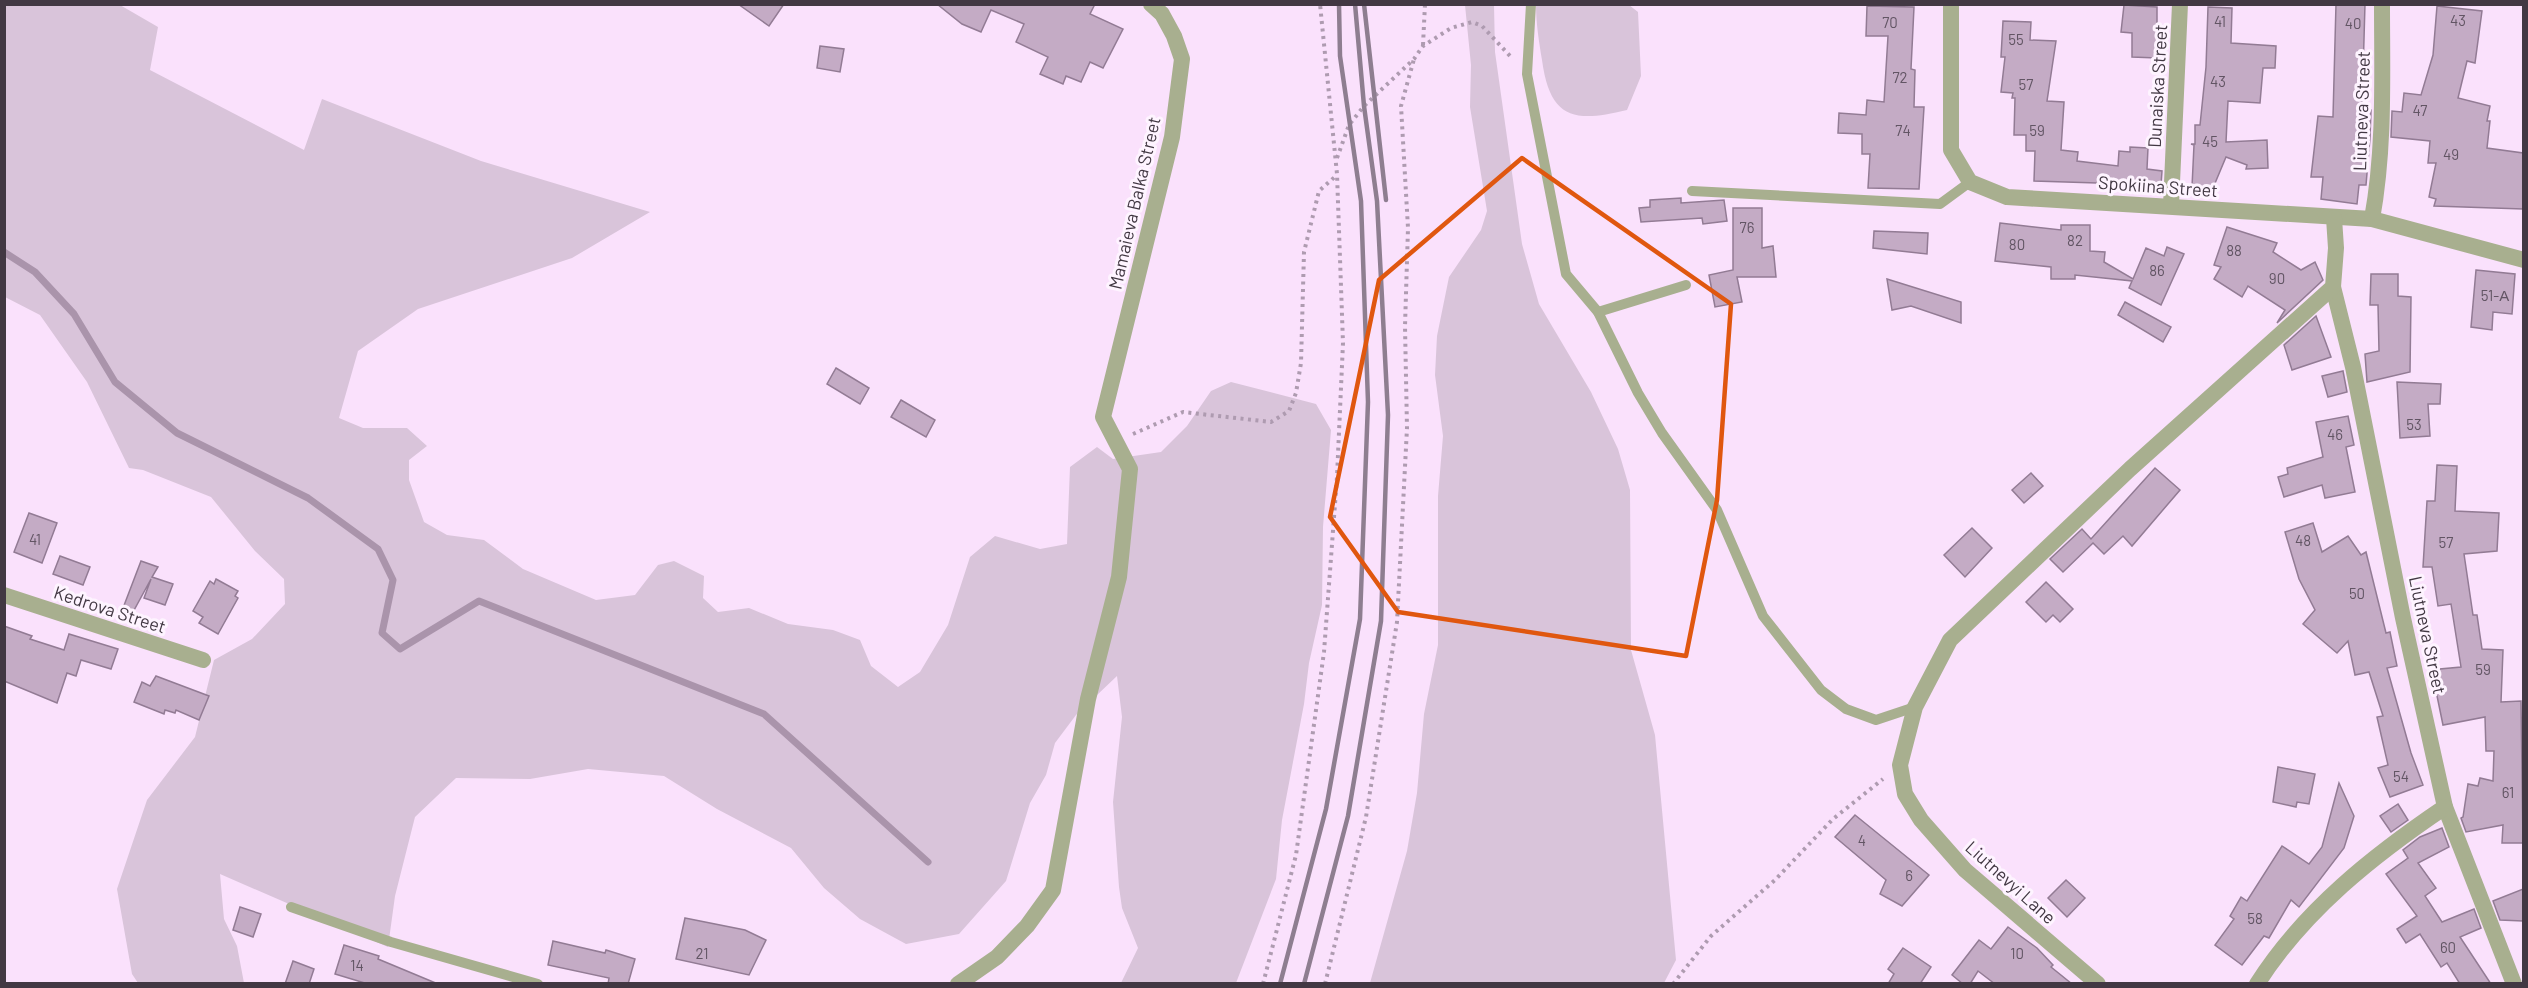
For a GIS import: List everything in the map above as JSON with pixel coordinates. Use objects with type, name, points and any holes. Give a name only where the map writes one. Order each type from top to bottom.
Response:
[{"type":"street","name":"Mamaieva Balka Street","points":[[1115,440],[1103,417],[1172,137],[1182,59],[1174,36],[1162,14],[1151,4]]},
{"type":"street","points":[[1951,4],[1951,150],[1970,182]]},
{"type":"street","name":"Dunaiska Street","points":[[2171,205],[2180,4]]},
{"type":"street","name":"Liutneva Street","points":[[2372,219],[2378,188],[2382,105],[2382,4]]},
{"type":"street","name":"Spokiina Street","points":[[1970,182],[2007,196],[2372,219],[2523,260]]},
{"type":"street","name":"Liutneva Street","points":[[2334,218],[2336,248],[2333,287],[2353,367],[2403,618],[2445,807],[2514,984]]},
{"type":"street","points":[[1900,765],[1915,706],[1950,640],[2113,485],[2333,287]]},
{"type":"street","points":[[958,984],[997,957],[1027,926],[1053,890],[1088,699],[1119,577],[1130,469],[1115,440]]},
{"type":"street","name":"Kedrova Street","points":[[4,595],[203,660]]},
{"type":"street","name":"Liutnevyi Lane","points":[[1900,765],[1905,794],[1921,820],[1965,870],[2098,984]]},
{"type":"street","points":[[2257,984],[2296,934],[2344,882],[2445,807]]},
{"type":"lane","points":[[1530,4],[1527,74],[1566,274],[1598,312],[1638,393],[1662,433],[1717,510],[1763,616],[1821,690],[1846,709],[1876,720],[1915,706]]},
{"type":"lane","points":[[1692,191],[1940,204],[1970,182]]},
{"type":"lane","points":[[1598,312],[1686,285]]},
{"type":"lane","points":[[291,907],[391,942],[538,984]]},
{"type":"path","points":[[1263,984],[1296,855],[1324,652],[1343,343],[1337,159],[1320,4]]},
{"type":"path","points":[[1423,46],[1425,4]]},
{"type":"path","points":[[1337,159],[1349,125],[1364,106],[1414,59],[1423,46],[1451,28],[1472,22],[1489,31],[1527,74]]},
{"type":"path","points":[[1325,984],[1366,817],[1397,622],[1407,428],[1405,326],[1408,228],[1401,106],[1414,59]]},
{"type":"path","points":[[1115,440],[1183,412],[1271,422],[1289,411],[1296,393],[1301,363],[1304,252],[1319,191],[1337,174]]},
{"type":"path","points":[[1673,984],[1711,936],[1774,880],[1833,819],[1900,765]]},
{"type":"highlighted area","points":[[1522,158],[1731,304],[1717,500],[1686,656],[1398,612],[1330,517],[1379,280]]},
{"type":"shaded area","points":[[4,5],[120,5],[158,27],[150,70],[304,150],[322,99],[481,161],[650,212],[572,258],[418,309],[358,351],[339,418],[363,428],[407,428],[427,446],[409,460],[409,480],[424,522],[447,535],[484,540],[523,569],[596,600],[635,595],[658,565],[674,561],[704,576],[703,598],[718,612],[749,608],[788,624],[833,630],[860,640],[871,666],[898,687],[920,672],[948,625],[970,557],[995,536],[1040,549],[1067,544],[1070,467],[1097,447],[1113,459],[1161,452],[1187,426],[1211,391],[1231,382],[1316,404],[1331,430],[1323,527],[1322,605],[1309,663],[1304,704],[1282,820],[1276,879],[1236,983],[1121,983],[1138,948],[1122,908],[1119,887],[1113,802],[1122,717],[1117,676],[1076,715],[1055,743],[1046,775],[1030,803],[1006,881],[959,934],[906,944],[860,919],[824,888],[791,848],[717,809],[664,776],[588,769],[530,779],[456,778],[415,817],[395,896],[388,947],[220,874],[224,919],[237,946],[244,983],[138,983],[132,974],[117,889],[147,800],[195,737],[214,660],[252,639],[285,604],[284,579],[255,551],[211,497],[143,470],[129,468],[87,382],[40,315],[5,297]]},
{"type":"shaded area","points":[[1465,5],[1494,5],[1495,52],[1522,244],[1539,304],[1591,392],[1618,449],[1630,490],[1631,650],[1655,735],[1676,960],[1664,983],[1370,983],[1407,851],[1417,793],[1424,714],[1438,645],[1438,496],[1443,436],[1435,375],[1437,336],[1449,277],[1481,230],[1487,211],[1470,107],[1471,65]]},
{"type":"shaded area","points":[[1536,5],[1629,5],[1638,12],[1641,76],[1627,110],[1592,116],[1568,112],[1558,105],[1551,95],[1546,80]]},
{"type":"building","points":[[738,4],[784,4],[769,26]]},
{"type":"building","points":[[937,4],[1095,4],[1090,14],[1123,29],[1103,68],[1090,62],[1081,82],[1066,76],[1063,84],[1040,74],[1048,57],[1016,42],[1024,24],[991,10],[981,32],[962,24]]},
{"type":"building","points":[[2336,4],[2365,4],[2362,109],[2371,110],[2370,138],[2366,185],[2359,185],[2357,204],[2321,199],[2323,177],[2311,177],[2318,116],[2333,117]]},
{"type":"building","points":[[2124,5],[2157,7],[2157,58],[2132,57],[2132,33],[2121,32]]},
{"type":"building","points":[[1867,6],[1914,7],[1911,69],[1915,70],[1914,107],[1924,107],[1919,189],[1868,188],[1870,154],[1862,154],[1862,134],[1838,133],[1839,113],[1866,115],[1867,100],[1884,102],[1888,36],[1866,36]]},
{"type":"building","points":[[2437,6],[2482,11],[2475,63],[2467,61],[2458,98],[2490,106],[2487,121],[2490,121],[2487,148],[2523,153],[2523,209],[2434,206],[2436,199],[2429,197],[2436,163],[2428,163],[2430,141],[2391,137],[2392,111],[2402,112],[2404,93],[2421,95],[2433,55]]},
{"type":"building","points":[[2208,7],[2232,8],[2231,43],[2276,46],[2275,68],[2263,68],[2260,103],[2228,101],[2226,142],[2267,140],[2268,168],[2246,169],[2247,165],[2226,157],[2213,188],[2192,187],[2194,145],[2191,144],[2195,144],[2195,125],[2200,125],[2206,67]]},
{"type":"building","points":[[2003,21],[2031,22],[2030,40],[2056,41],[2047,101],[2064,102],[2061,150],[2078,152],[2077,161],[2118,166],[2119,151],[2130,152],[2130,147],[2148,148],[2147,169],[2162,171],[2161,185],[2034,181],[2035,151],[2026,151],[2026,135],[2014,135],[2015,98],[2012,98],[2013,93],[2001,92],[2005,57],[2001,57]]},
{"type":"building","points":[[820,46],[844,49],[840,72],[817,68]]},
{"type":"building","points":[[1681,198],[1681,203],[1724,200],[1727,221],[1703,224],[1702,218],[1641,222],[1639,208],[1650,207],[1650,200]]},
{"type":"building","points":[[1733,208],[1762,208],[1762,248],[1773,246],[1776,277],[1737,277],[1742,302],[1715,307],[1709,275],[1733,270]]},
{"type":"building","points":[[2000,223],[2061,230],[2061,225],[2090,225],[2090,251],[2105,252],[2104,262],[2133,279],[2146,248],[2164,256],[2167,247],[2184,254],[2161,305],[2129,288],[2132,281],[2075,275],[2075,279],[2051,279],[2051,267],[1995,261]]},
{"type":"building","points":[[2227,227],[2277,243],[2273,252],[2301,270],[2315,262],[2323,280],[2277,323],[2285,310],[2248,286],[2242,297],[2214,279],[2221,267],[2214,265]]},
{"type":"building","points":[[1874,231],[1928,233],[1927,254],[1873,248]]},
{"type":"building","points":[[2476,270],[2515,274],[2512,314],[2493,312],[2492,330],[2471,327]]},
{"type":"building","points":[[2371,274],[2398,274],[2398,296],[2411,297],[2410,372],[2367,382],[2365,354],[2379,351],[2378,305],[2370,305]]},
{"type":"building","points":[[1887,279],[1961,302],[1961,323],[1911,306],[1892,310]]},
{"type":"building","points":[[2125,302],[2171,327],[2163,342],[2118,315]]},
{"type":"building","points":[[2316,316],[2331,357],[2292,370],[2284,345]]},
{"type":"building","points":[[836,368],[869,388],[860,404],[827,384]]},
{"type":"building","points":[[2343,371],[2347,392],[2328,397],[2322,376]]},
{"type":"building","points":[[2397,382],[2441,384],[2440,404],[2428,404],[2430,436],[2400,438]]},
{"type":"building","points":[[901,400],[935,420],[926,437],[891,417]]},
{"type":"building","points":[[2348,416],[2354,445],[2346,447],[2355,492],[2325,498],[2322,485],[2284,497],[2278,477],[2288,474],[2287,468],[2323,457],[2316,422]]},
{"type":"building","points":[[2437,465],[2457,466],[2455,511],[2499,513],[2497,551],[2464,554],[2473,615],[2477,615],[2482,649],[2503,650],[2501,702],[2521,701],[2523,843],[2502,843],[2503,825],[2466,832],[2461,818],[2468,784],[2478,786],[2480,778],[2493,781],[2494,751],[2486,751],[2485,717],[2443,725],[2435,686],[2431,686],[2429,670],[2461,667],[2451,604],[2438,606],[2432,567],[2423,567],[2427,501],[2435,501]]},
{"type":"building","points":[[2155,468],[2180,490],[2132,546],[2123,536],[2104,554],[2093,543],[2063,572],[2050,559],[2082,529],[2091,539]]},
{"type":"building","points":[[2031,473],[2043,486],[2024,503],[2012,490]]},
{"type":"building","points":[[29,513],[57,523],[42,563],[14,552]]},
{"type":"building","points":[[2313,523],[2322,552],[2348,536],[2361,555],[2366,552],[2386,633],[2390,632],[2397,666],[2387,668],[2411,753],[2423,785],[2390,797],[2378,768],[2388,765],[2377,717],[2383,716],[2369,672],[2355,675],[2348,641],[2337,653],[2303,624],[2315,610],[2299,579],[2285,532]]},
{"type":"building","points":[[1972,528],[1992,548],[1965,577],[1944,555]]},
{"type":"building","points":[[60,556],[90,567],[83,585],[53,574]]},
{"type":"building","points":[[141,561],[158,567],[152,577],[173,584],[165,605],[144,598],[151,579],[133,612],[123,608]]},
{"type":"building","points":[[216,579],[238,591],[235,596],[238,598],[218,634],[199,623],[203,617],[193,611],[210,581],[214,584]]},
{"type":"building","points":[[2046,582],[2073,609],[2060,622],[2053,615],[2046,622],[2026,602]]},
{"type":"building","points":[[4,626],[32,636],[30,639],[64,650],[69,634],[118,649],[111,669],[81,660],[76,676],[67,673],[57,703],[4,681]]},
{"type":"building","points":[[156,676],[209,696],[199,720],[176,710],[175,713],[165,710],[164,714],[134,702],[142,682],[150,686]]},
{"type":"building","points":[[2278,767],[2315,774],[2309,804],[2297,802],[2296,807],[2273,802]]},
{"type":"building","points":[[2339,783],[2354,816],[2344,848],[2299,907],[2291,900],[2269,938],[2264,936],[2242,965],[2215,945],[2234,919],[2230,916],[2241,897],[2247,901],[2282,846],[2309,864],[2322,847]]},
{"type":"building","points":[[2398,804],[2408,820],[2391,832],[2380,816]]},
{"type":"building","points":[[1855,815],[1929,875],[1902,906],[1880,894],[1886,880],[1835,837]]},
{"type":"building","points":[[2442,828],[2449,847],[2418,863],[2436,888],[2425,896],[2442,922],[2474,909],[2481,928],[2460,937],[2491,984],[2460,984],[2447,963],[2441,967],[2420,934],[2406,943],[2397,929],[2417,916],[2386,874],[2408,858],[2403,850],[2420,837]]},
{"type":"building","points":[[2066,880],[2085,898],[2067,917],[2048,898]]},
{"type":"building","points":[[2523,889],[2523,921],[2500,920],[2493,901]]},
{"type":"building","points":[[240,907],[261,914],[253,937],[233,930]]},
{"type":"building","points":[[685,918],[745,930],[766,940],[749,975],[676,959]]},
{"type":"building","points":[[2008,927],[2037,948],[2053,965],[2051,967],[2072,984],[1995,984],[1978,971],[1970,984],[1963,984],[1952,975],[1979,940],[1991,949]]},
{"type":"building","points":[[553,941],[605,953],[606,950],[635,959],[628,984],[608,984],[609,978],[548,965]]},
{"type":"building","points":[[344,945],[379,956],[378,959],[438,984],[368,984],[335,974]]},
{"type":"building","points":[[1903,948],[1931,967],[1920,984],[1888,984],[1894,974],[1888,969]]},
{"type":"building","points":[[293,961],[314,969],[309,984],[285,984]]},
{"type":"waterway","points":[[4,252],[35,272],[74,314],[115,382],[177,433],[308,498],[378,549],[393,580],[382,633],[400,649],[479,601],[764,714],[928,862]]},
{"type":"railway","points":[[1280,984],[1326,809],[1360,619],[1368,402],[1361,201],[1340,56],[1339,4]]},
{"type":"railway","points":[[1304,984],[1348,816],[1381,621],[1388,415],[1377,201],[1364,106],[1355,4]]},
{"type":"railway","points":[[1364,4],[1386,200]]}]
